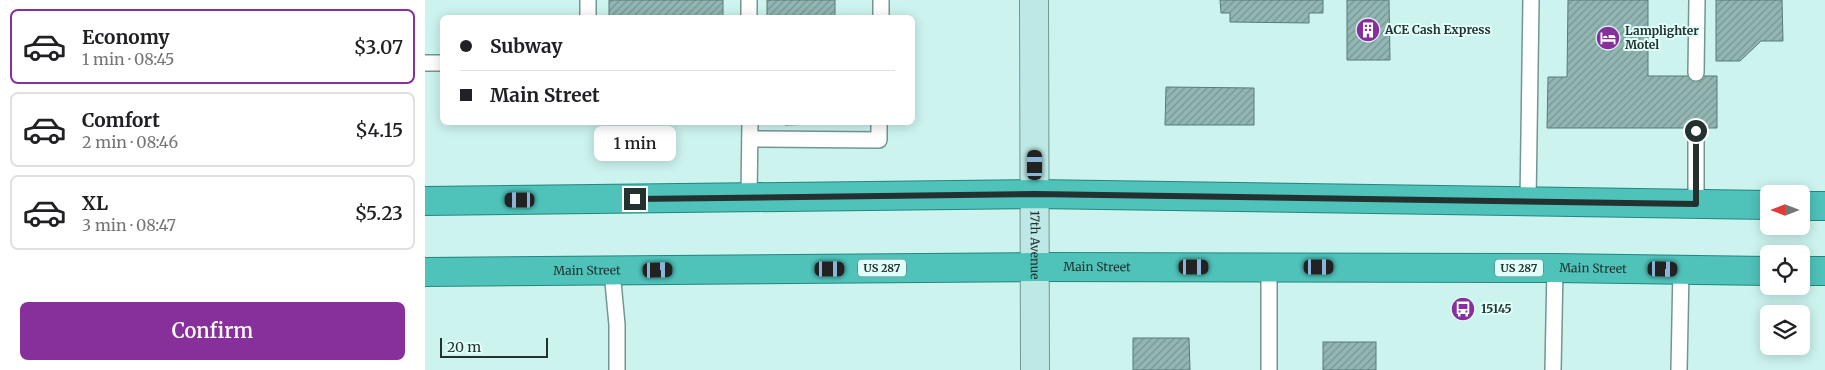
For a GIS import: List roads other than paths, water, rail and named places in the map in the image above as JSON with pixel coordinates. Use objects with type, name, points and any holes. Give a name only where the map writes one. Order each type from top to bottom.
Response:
[{"type":"highway","points":[[425,201],[1035,194],[1760,205]]},
{"type":"highway","points":[[1810,206],[1825,206]]},
{"type":"highway","name":"Main Street","points":[[425,272],[1034,267],[1760,270]]},
{"type":"highway","points":[[1810,271],[1825,271]]},
{"type":"main road","name":"17th Avenue","points":[[1034,0],[1035,370]]},
{"type":"lane","points":[[588,0],[588,15]]},
{"type":"lane","points":[[749,0],[749,15]]},
{"type":"lane","points":[[881,0],[881,15]]},
{"type":"lane","points":[[1528,202],[1531,0]]},
{"type":"lane","points":[[1696,73],[1697,0]]},
{"type":"lane","points":[[425,63],[440,63]]},
{"type":"lane","points":[[749,198],[750,125]]},
{"type":"lane","points":[[750,139],[879,140],[879,125]]},
{"type":"lane","points":[[1696,131],[1696,204]]},
{"type":"lane","points":[[1269,267],[1269,370]]},
{"type":"lane","points":[[1553,370],[1555,268]]},
{"type":"lane","points":[[1679,370],[1681,270]]},
{"type":"lane","points":[[613,271],[617,325],[617,370]]},
{"type":"place","name":"ACE Cash Express","points":[[1368,30]]},
{"type":"place","name":"Lamplighter Motel","points":[[1608,38]]},
{"type":"place","name":"15145","points":[[1463,309]]}]
